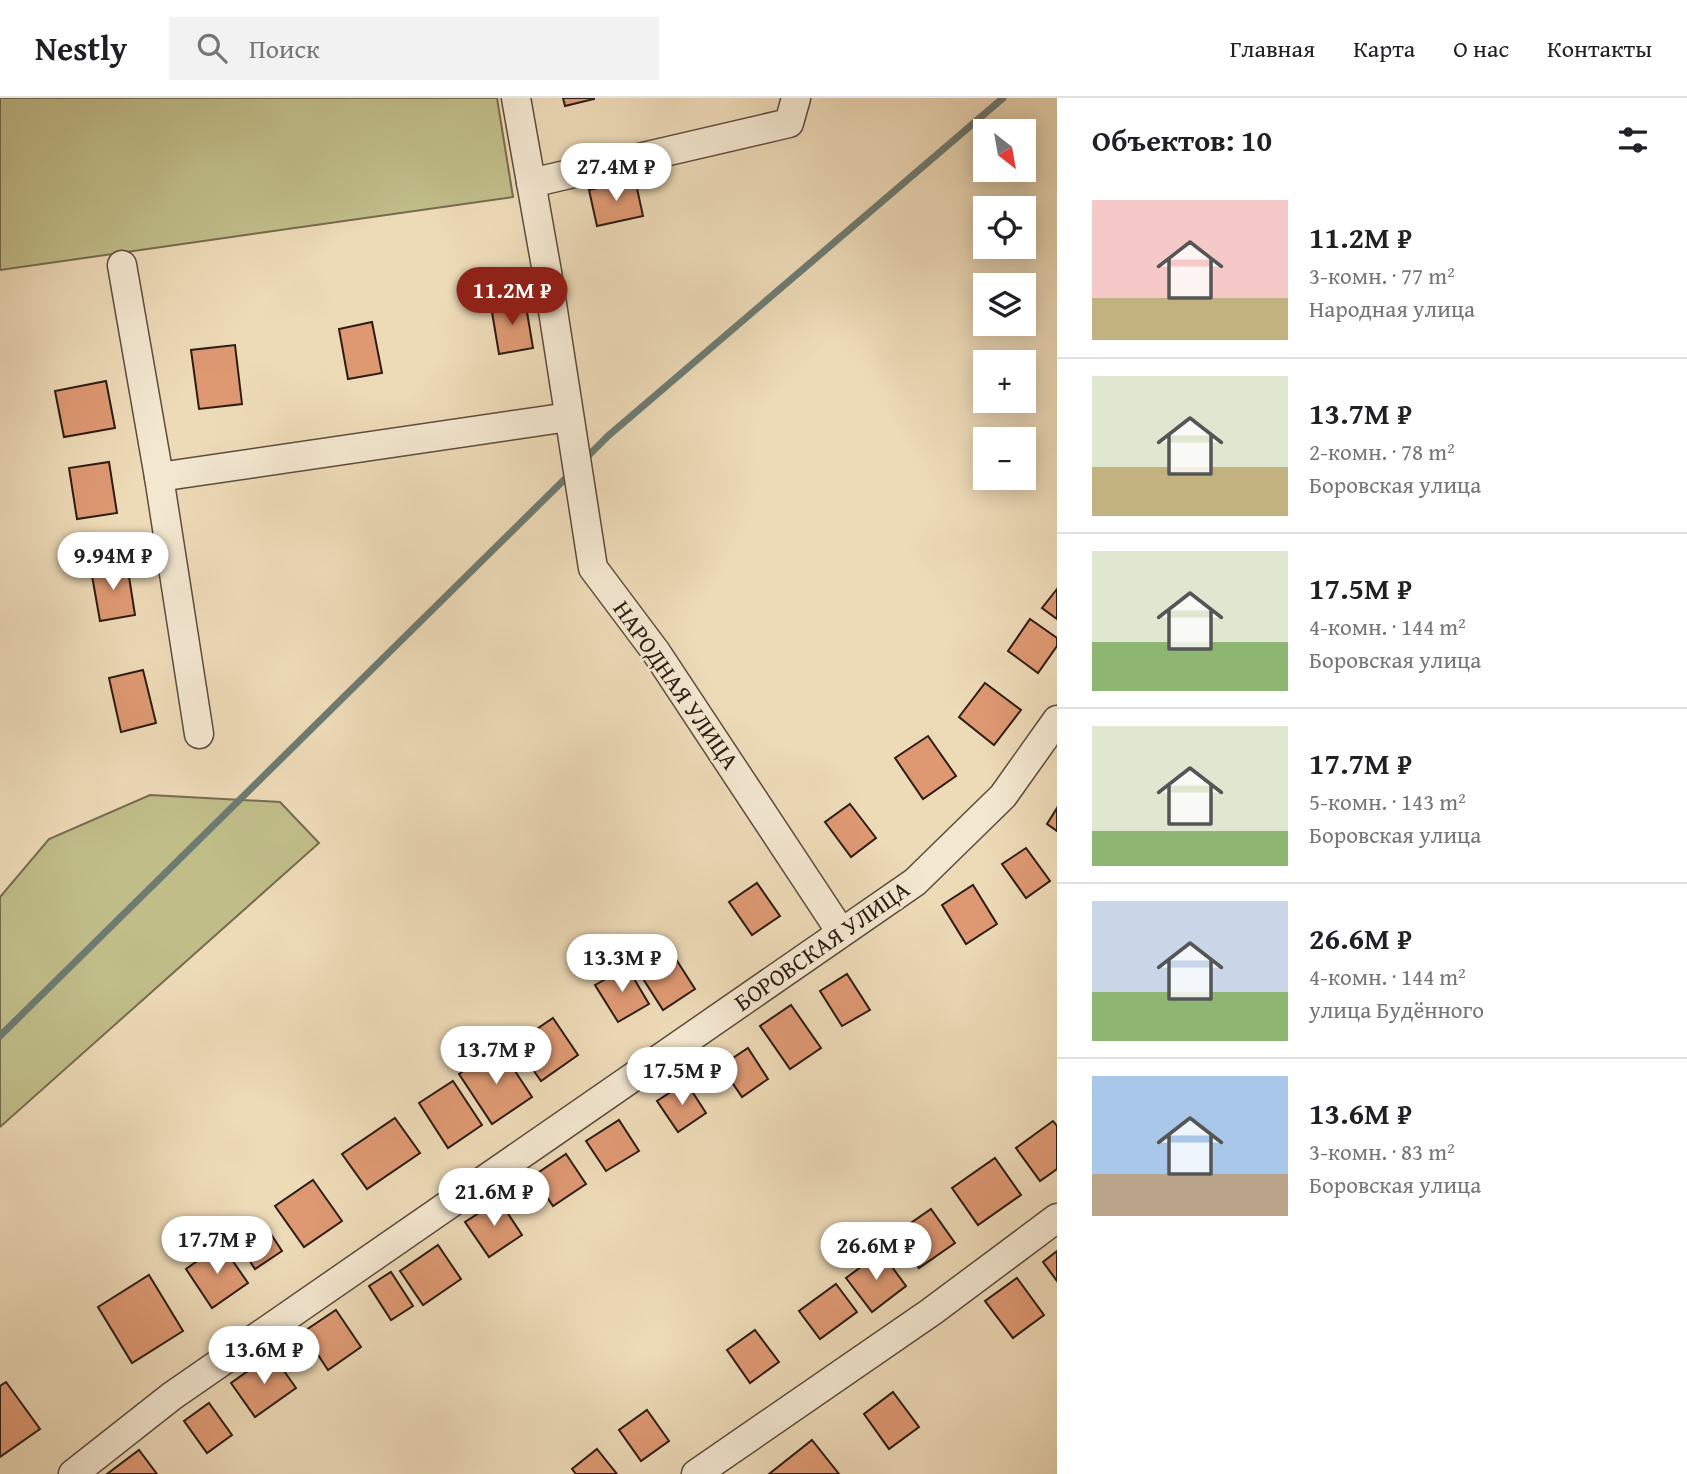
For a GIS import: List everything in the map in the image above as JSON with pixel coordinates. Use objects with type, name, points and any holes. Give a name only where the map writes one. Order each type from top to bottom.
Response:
[{"type":"street","name":"НАРОДНАЯ УЛИЦА","points":[[516,98],[593,568],[656,652],[841,932]]},
{"type":"street","points":[[531,183],[789,123],[796,98]]},
{"type":"street","points":[[122,265],[159,477],[199,734]]},
{"type":"street","points":[[159,477],[569,417]]},
{"type":"street","name":"БОРОВСКАЯ УЛИЦА","points":[[73,1474],[172,1396],[915,882],[1003,796],[1057,720]]},
{"type":"street","points":[[696,1474],[931,1312],[1057,1218]]},
{"type":"shaded area","points":[[0,98],[497,98],[513,197],[0,270]]},
{"type":"shaded area","points":[[150,795],[280,802],[319,843],[0,1127],[0,897],[49,839]]},
{"type":"building","points":[[563,98],[594,98],[594,99],[565,106]]},
{"type":"building","points":[[635,179],[643,216],[597,226],[589,190]]},
{"type":"building","points":[[525,300],[533,348],[499,354],[491,306]]},
{"type":"building","points":[[372,322],[382,373],[348,379],[339,329]]},
{"type":"building","points":[[235,345],[242,404],[199,409],[191,350]]},
{"type":"building","points":[[106,381],[115,428],[64,437],[55,391]]},
{"type":"building","points":[[109,462],[117,513],[77,519],[69,468]]},
{"type":"building","points":[[127,564],[135,615],[100,621],[91,570]]},
{"type":"building","points":[[1057,589],[1057,619],[1042,608]]},
{"type":"building","points":[[1030,619],[1057,638],[1057,646],[1038,673],[1008,651]]},
{"type":"building","points":[[143,670],[156,723],[121,732],[109,678]]},
{"type":"building","points":[[985,683],[1021,710],[994,745],[959,717]]},
{"type":"building","points":[[928,736],[956,776],[923,799],[895,758]]},
{"type":"building","points":[[850,804],[876,838],[851,857],[825,822]]},
{"type":"building","points":[[1057,808],[1057,831],[1047,824]]},
{"type":"building","points":[[1026,848],[1050,881],[1026,898],[1002,864]]},
{"type":"building","points":[[757,883],[780,916],[752,935],[729,902]]},
{"type":"building","points":[[973,885],[997,924],[966,944],[942,905]]},
{"type":"building","points":[[672,953],[695,989],[663,1010],[640,974]]},
{"type":"building","points":[[627,967],[649,1004],[618,1022],[595,985]]},
{"type":"building","points":[[847,974],[870,1010],[842,1026],[820,991]]},
{"type":"building","points":[[791,1005],[821,1048],[790,1069],[760,1026]]},
{"type":"building","points":[[553,1018],[578,1055],[541,1081],[515,1044]]},
{"type":"building","points":[[500,1048],[532,1097],[492,1124],[459,1074]]},
{"type":"building","points":[[748,1048],[768,1079],[742,1097],[721,1066]]},
{"type":"building","points":[[453,1081],[482,1125],[448,1148],[419,1103]]},
{"type":"building","points":[[686,1082],[706,1113],[678,1132],[657,1101]]},
{"type":"building","points":[[395,1118],[420,1153],[367,1189],[342,1154]]},
{"type":"building","points":[[619,1120],[639,1151],[606,1171],[586,1141]]},
{"type":"building","points":[[1053,1121],[1057,1126],[1057,1169],[1040,1181],[1016,1148]]},
{"type":"building","points":[[566,1154],[586,1184],[553,1206],[533,1176]]},
{"type":"building","points":[[995,1158],[1021,1195],[978,1225],[952,1188]]},
{"type":"building","points":[[313,1180],[342,1221],[304,1247],[275,1206]]},
{"type":"building","points":[[499,1200],[522,1235],[489,1257],[465,1222]]},
{"type":"building","points":[[931,1209],[955,1243],[919,1268],[895,1234]]},
{"type":"building","points":[[265,1225],[282,1251],[255,1269],[238,1243]]},
{"type":"building","points":[[221,1244],[248,1283],[212,1308],[186,1269]]},
{"type":"building","points":[[438,1245],[461,1279],[423,1305],[400,1271]]},
{"type":"building","points":[[1057,1251],[1057,1281],[1043,1262]]},
{"type":"building","points":[[881,1252],[906,1286],[872,1312],[846,1278]]},
{"type":"building","points":[[391,1272],[413,1306],[391,1320],[369,1286]]},
{"type":"building","points":[[149,1275],[183,1331],[132,1363],[98,1307]]},
{"type":"building","points":[[1017,1278],[1044,1315],[1013,1338],[985,1301]]},
{"type":"building","points":[[836,1284],[857,1312],[820,1339],[799,1311]]},
{"type":"building","points":[[336,1310],[361,1347],[328,1370],[303,1332]]},
{"type":"building","points":[[755,1330],[779,1362],[750,1383],[727,1350]]},
{"type":"building","points":[[272,1354],[296,1388],[255,1417],[231,1383]]},
{"type":"building","points":[[6,1382],[40,1429],[0,1457],[0,1386]]},
{"type":"building","points":[[893,1392],[919,1427],[889,1449],[864,1414]]},
{"type":"building","points":[[209,1403],[232,1435],[207,1453],[184,1421]]},
{"type":"building","points":[[647,1410],[669,1441],[641,1461],[619,1430]]},
{"type":"building","points":[[812,1440],[839,1474],[769,1474]]},
{"type":"building","points":[[597,1449],[617,1474],[576,1474],[572,1469]]},
{"type":"building","points":[[139,1450],[157,1474],[107,1474]]},
{"type":"waterway","points":[[583,461],[608,436],[1003,98]]},
{"type":"waterway","points":[[0,1036],[572,472]]}]
